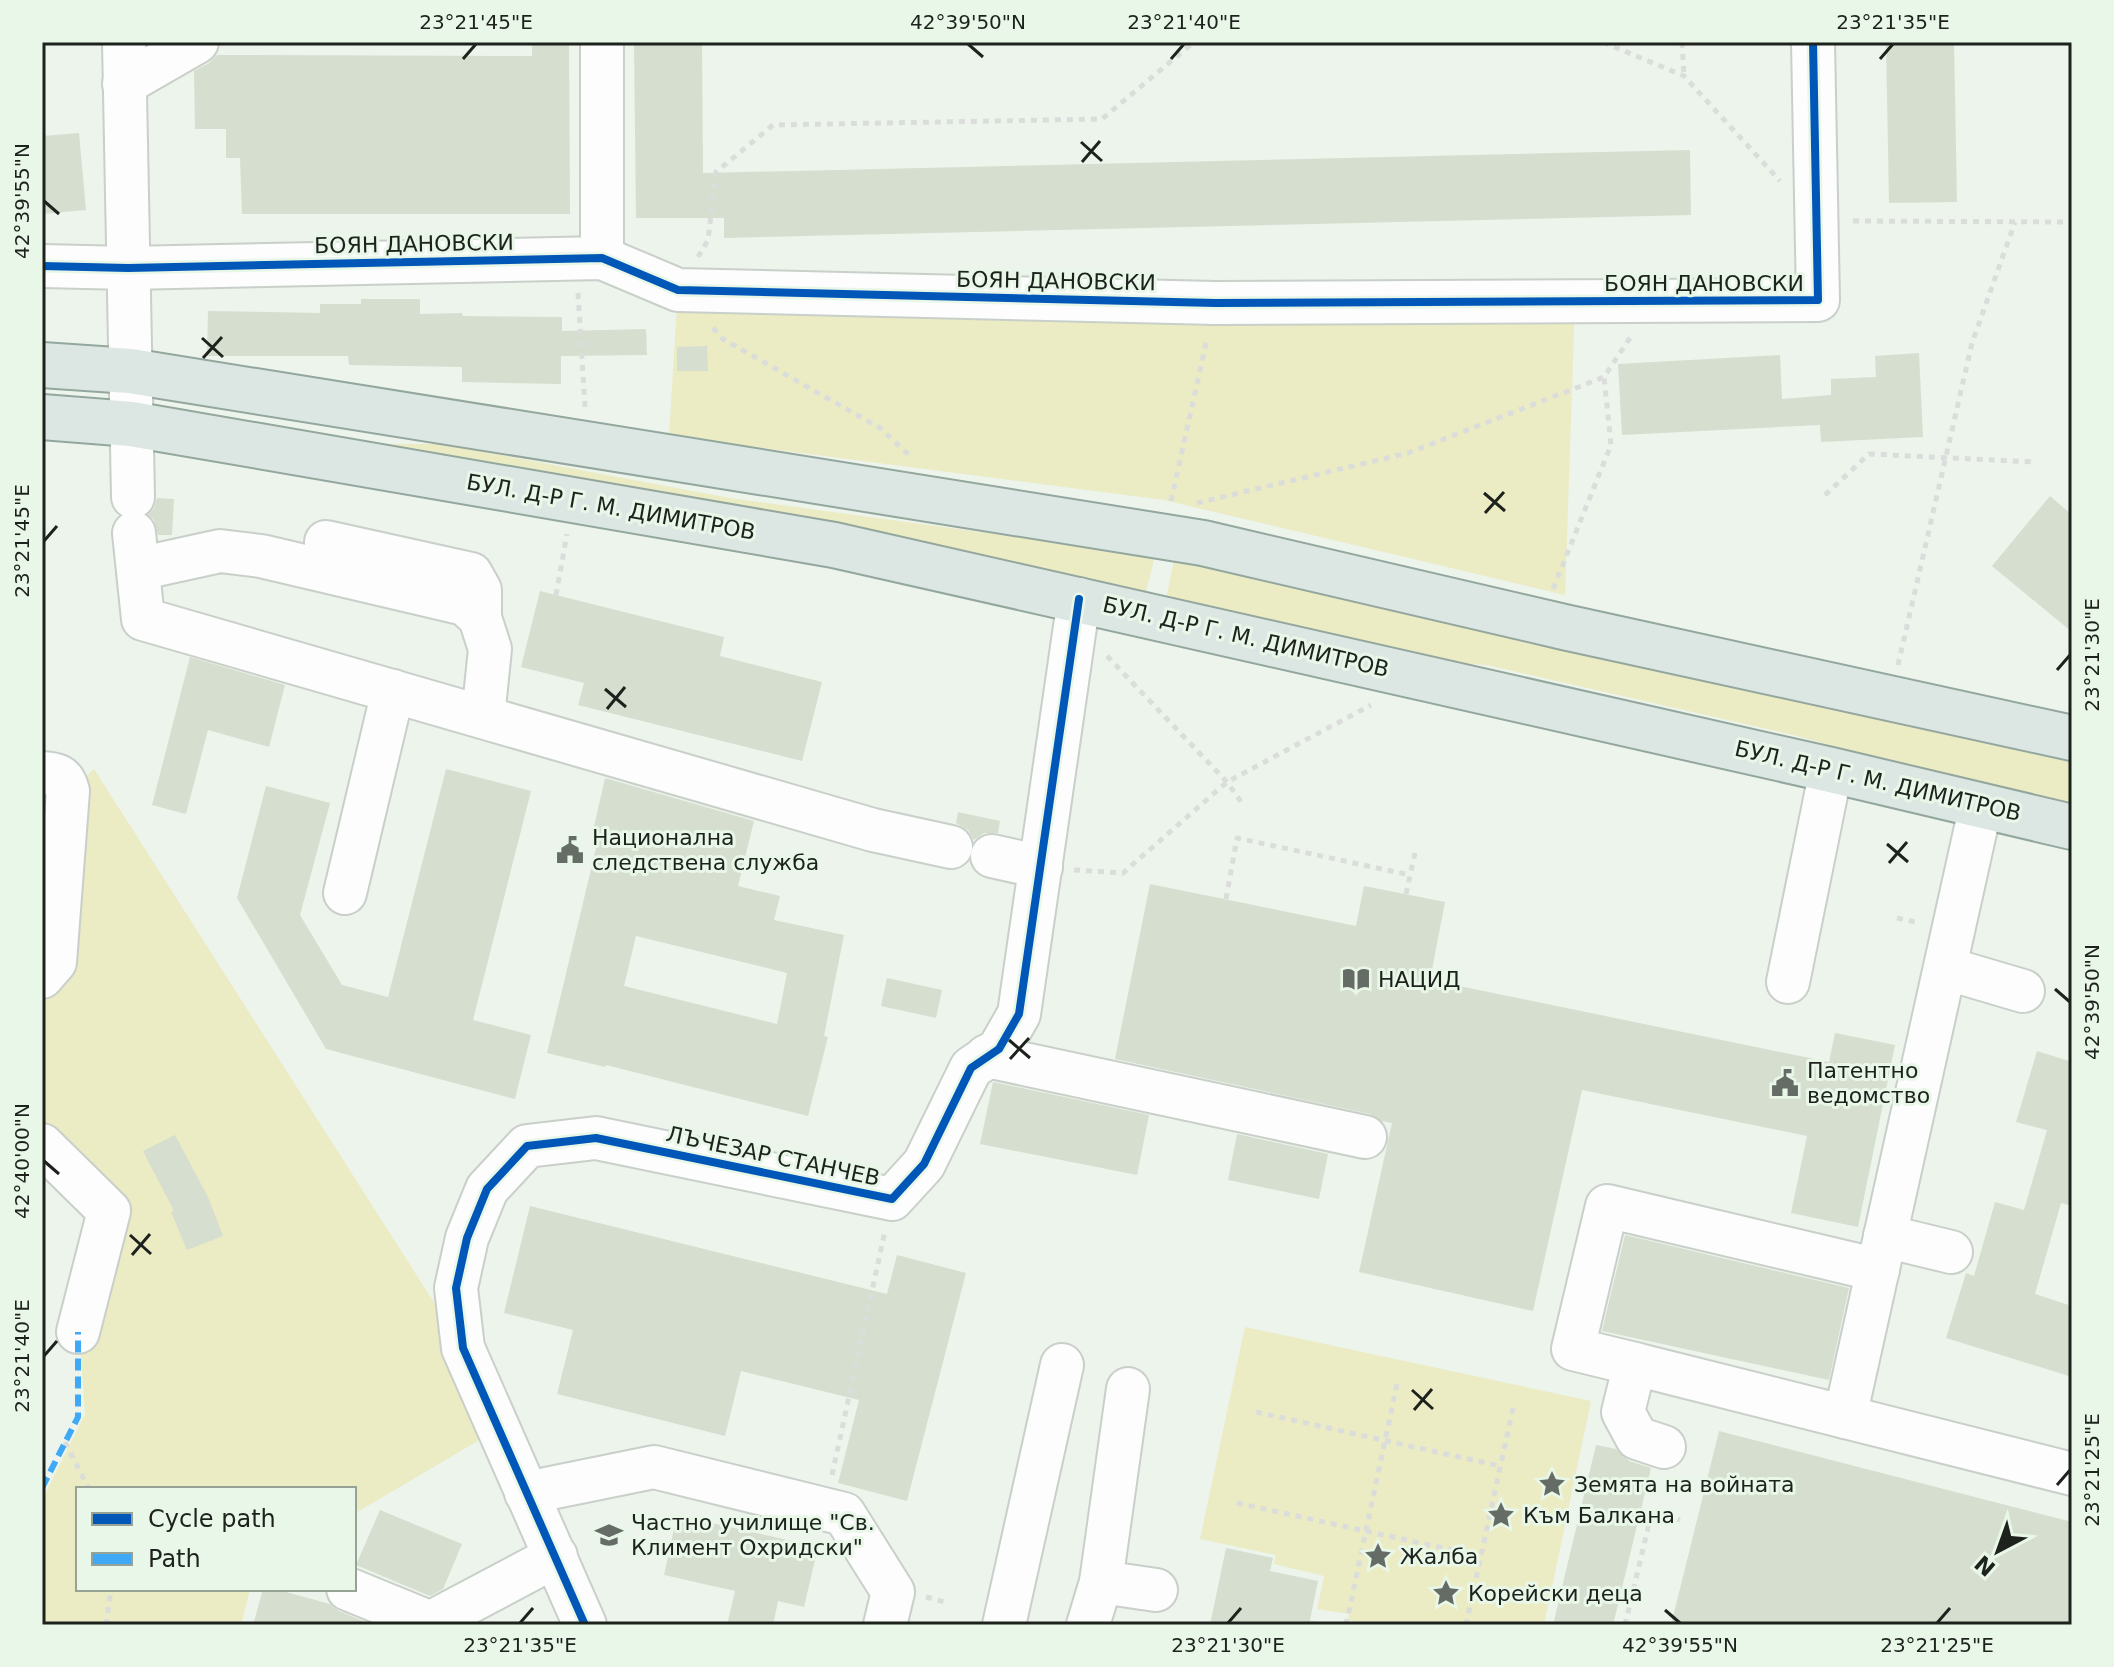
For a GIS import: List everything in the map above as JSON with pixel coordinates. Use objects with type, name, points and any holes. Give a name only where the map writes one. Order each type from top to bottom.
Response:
[{"type":"main road","points":[[42,365],[130,371],[1203,543],[1564,627],[2072,738]]},
{"type":"main road","name":"БУЛ. Д-Р Г. М. ДИМИТРОВ","points":[[42,417],[131,424],[834,545],[1077,610],[1831,770],[2072,827]]},
{"type":"street","points":[[124,42],[131,424],[135,533],[143,619],[873,830],[951,847]]},
{"type":"street","points":[[124,84],[197,42]]},
{"type":"street","points":[[589,259],[602,42]]},
{"type":"street","name":"БОЯН ДАНОВСКИ","points":[[42,266],[128,268],[589,259],[686,277],[1215,303],[1818,300],[1813,42]]},
{"type":"street","points":[[135,533],[220,551],[241,531],[266,529],[471,574],[480,590],[480,618],[490,649],[483,717]]},
{"type":"street","name":"ЛЪЧЕЗАР СТАНЧЕВ","points":[[585,1625],[463,1348],[456,1288],[467,1238],[487,1189],[527,1146],[596,1138],[892,1199],[924,1164],[971,1068],[999,1049],[1019,1014],[1077,610]]},
{"type":"street","points":[[345,893],[393,691]]},
{"type":"street","points":[[1788,982],[1831,770]]},
{"type":"street","points":[[42,773],[56,774],[66,782],[68,791],[55,962],[42,977]]},
{"type":"street","points":[[1845,1417],[1981,805]]},
{"type":"street","points":[[992,856],[1041,867]]},
{"type":"street","points":[[1945,968],[2023,991]]},
{"type":"street","points":[[987,1056],[1365,1137]]},
{"type":"street","points":[[42,1145],[109,1211],[78,1332]]},
{"type":"street","points":[[1951,1252],[1882,1253],[1607,1206],[1573,1349],[2072,1474]]},
{"type":"street","points":[[1635,1364],[1623,1412],[1637,1438],[1664,1447]]},
{"type":"street","points":[[1004,1625],[1062,1365]]},
{"type":"street","points":[[1088,1625],[1101,1582],[1128,1389]]},
{"type":"street","points":[[526,1493],[654,1467],[844,1514],[893,1592],[885,1625]]},
{"type":"street","points":[[353,1591],[429,1624],[556,1556]]},
{"type":"street","points":[[1101,1582],[1156,1590]]},
{"type":"path","points":[[917,462],[880,428],[723,339],[686,277],[708,240],[716,172],[773,125],[1102,119],[1194,42]]},
{"type":"path","points":[[1603,42],[1684,76],[1816,221],[2072,222]]},
{"type":"path","points":[[1682,42],[1684,76]]},
{"type":"path","points":[[1895,676],[1972,343],[2015,222]]},
{"type":"path","points":[[585,409],[589,259]]},
{"type":"path","points":[[1184,507],[1408,453],[1604,377],[1655,301]]},
{"type":"path","points":[[1169,510],[1215,303]]},
{"type":"path","points":[[1550,596],[1611,445],[1604,377]]},
{"type":"path","points":[[1825,495],[1869,454],[2035,462]]},
{"type":"path","points":[[556,595],[568,525]]},
{"type":"path","points":[[1077,610],[1227,782],[1244,806]]},
{"type":"path","points":[[1041,867],[1123,873],[1227,782],[1371,705]]},
{"type":"path","points":[[1226,899],[1237,838],[1410,875]]},
{"type":"path","points":[[1406,894],[1415,853]]},
{"type":"path","points":[[844,1514],[829,1489],[892,1199]]},
{"type":"path","points":[[1346,1625],[1397,1384]]},
{"type":"path","points":[[1466,1625],[1513,1408]]},
{"type":"path","points":[[1256,1412],[1500,1466]]},
{"type":"path","points":[[65,1442],[88,1487]]},
{"type":"path","points":[[1237,1503],[1480,1556]]},
{"type":"path","points":[[1625,1625],[1652,1511],[1680,1520]]},
{"type":"path","points":[[111,1591],[106,1624],[115,1625]]},
{"type":"path","points":[[1310,1623],[1318,1625]]},
{"type":"green space","points":[[678,290],[1575,301],[1565,595],[1164,500],[669,436]]},
{"type":"green space","points":[[334,440],[442,444],[730,498],[1155,556],[1143,604]]},
{"type":"green space","points":[[1174,560],[1306,583],[2072,763],[2072,803],[1487,665],[1409,660],[1164,609]]},
{"type":"green space","points":[[94,769],[463,1348],[498,1429],[356,1513],[356,1487],[76,1487],[76,1591],[250,1591],[241,1625],[42,1625],[42,1500],[85,1414],[80,1342],[117,1210],[42,1134],[42,995],[71,790]]},
{"type":"green space","points":[[1245,1327],[1591,1401],[1544,1625],[1371,1625],[1348,1620],[1349,1614],[1317,1609],[1324,1576],[1274,1564],[1276,1555],[1200,1539]]},
{"type":"building","points":[[532,42],[569,42],[570,214],[242,214],[240,158],[226,158],[226,129],[195,129],[194,71],[217,55],[532,56]]},
{"type":"building","points":[[634,42],[702,42],[703,173],[1690,150],[1691,215],[724,238],[724,218],[636,218]]},
{"type":"building","points":[[1886,42],[1954,42],[1957,202],[1889,203]]},
{"type":"building","points":[[79,133],[86,210],[42,214],[42,136]]},
{"type":"building","points":[[361,299],[420,299],[420,314],[562,317],[562,331],[646,329],[647,355],[561,356],[561,384],[462,382],[462,367],[349,365],[348,356],[207,356],[208,311],[320,313],[320,304],[361,304]]},
{"type":"building","points":[[707,346],[708,371],[677,371],[677,347]]},
{"type":"building","points":[[1919,353],[1923,437],[1821,442],[1820,425],[1622,435],[1618,364],[1780,355],[1782,399],[1831,395],[1831,379],[1876,377],[1875,356]]},
{"type":"building","points":[[2050,496],[2072,515],[2072,632],[1992,566]]},
{"type":"building","points":[[157,498],[174,499],[172,535],[158,535],[154,520],[148,515]]},
{"type":"building","points":[[540,591],[724,637],[720,656],[822,682],[802,761],[578,705],[584,683],[521,667]]},
{"type":"building","points":[[190,657],[285,685],[269,747],[208,730],[186,814],[152,805]]},
{"type":"building","points":[[446,769],[531,791],[473,1020],[531,1035],[515,1099],[326,1049],[237,898],[266,786],[330,803],[300,915],[342,985],[388,997]]},
{"type":"building","points":[[605,778],[754,821],[738,886],[780,896],[774,920],[844,935],[824,1036],[828,1037],[808,1116],[547,1053],[599,836],[592,835]],"holes":[[[636,936],[787,973],[777,1024],[624,986]]]},
{"type":"building","points":[[958,812],[1000,821],[998,833],[984,833],[974,840],[968,830],[956,823]]},
{"type":"building","points":[[1150,884],[1356,926],[1364,886],[1445,902],[1430,980],[1829,1062],[1835,1033],[1895,1045],[1858,1227],[1791,1213],[1807,1136],[1582,1090],[1533,1311],[1359,1272],[1392,1123],[1370,1114],[1115,1059]]},
{"type":"building","points":[[887,978],[942,990],[936,1018],[881,1006]]},
{"type":"building","points":[[2037,1051],[2072,1062],[2072,1206],[2061,1203],[2035,1294],[2072,1306],[2072,1377],[1946,1338],[1966,1273],[1974,1276],[1995,1202],[2024,1210],[2047,1130],[2016,1122]]},
{"type":"building","points":[[993,1082],[1149,1115],[1137,1175],[980,1144]]},
{"type":"building","points":[[1237,1134],[1328,1154],[1319,1199],[1228,1180]]},
{"type":"building","points":[[175,1135],[208,1197],[223,1236],[187,1250],[171,1212],[174,1211],[143,1151]]},
{"type":"building","points":[[530,1206],[887,1294],[897,1255],[966,1273],[907,1501],[838,1483],[859,1400],[741,1371],[725,1436],[557,1394],[573,1330],[504,1313]]},
{"type":"building","points":[[1625,1235],[1849,1288],[1829,1380],[1602,1331]]},
{"type":"building","points":[[1719,1431],[2072,1522],[2072,1625],[1671,1625]]},
{"type":"building","points":[[1596,1445],[1616,1449],[1629,1461],[1651,1468],[1613,1625],[1553,1625]]},
{"type":"building","points":[[380,1510],[462,1544],[443,1589],[430,1596],[356,1565]]},
{"type":"building","points":[[677,1515],[818,1547],[804,1607],[778,1601],[773,1625],[727,1625],[735,1591],[664,1575]]},
{"type":"building","points":[[1226,1548],[1273,1558],[1270,1571],[1318,1581],[1309,1625],[1210,1625]]},
{"type":"building","points":[[262,1591],[282,1591],[330,1604],[373,1625],[253,1625]]},
{"type":"marked path","points":[[42,1488],[78,1417],[78,1332]]},
{"type":"cycle path","points":[[42,266],[128,268],[602,258],[678,290],[1215,303],[1818,300],[1813,42]]},
{"type":"cycle path","points":[[585,1625],[463,1348],[456,1288],[467,1238],[487,1189],[527,1146],[596,1138],[892,1199],[924,1164],[971,1068],[999,1049],[1019,1014],[1079,599]]},
{"type":"place","name":"Национална следствена служба","points":[[570,850]]},
{"type":"place","name":"НАЦИД","points":[[1356,979]]},
{"type":"place","name":"Патентно ведомство","points":[[1785,1083]]},
{"type":"place","name":"Земята на войната","points":[[1552,1484]]},
{"type":"place","name":"Към Балкана","points":[[1501,1515]]},
{"type":"place","name":"Частно училище \"Св. Климент Охридски\"","points":[[609,1535]]},
{"type":"place","name":"Жалба","points":[[1378,1556]]},
{"type":"place","name":"Корейски деца","points":[[1446,1593]]}]
